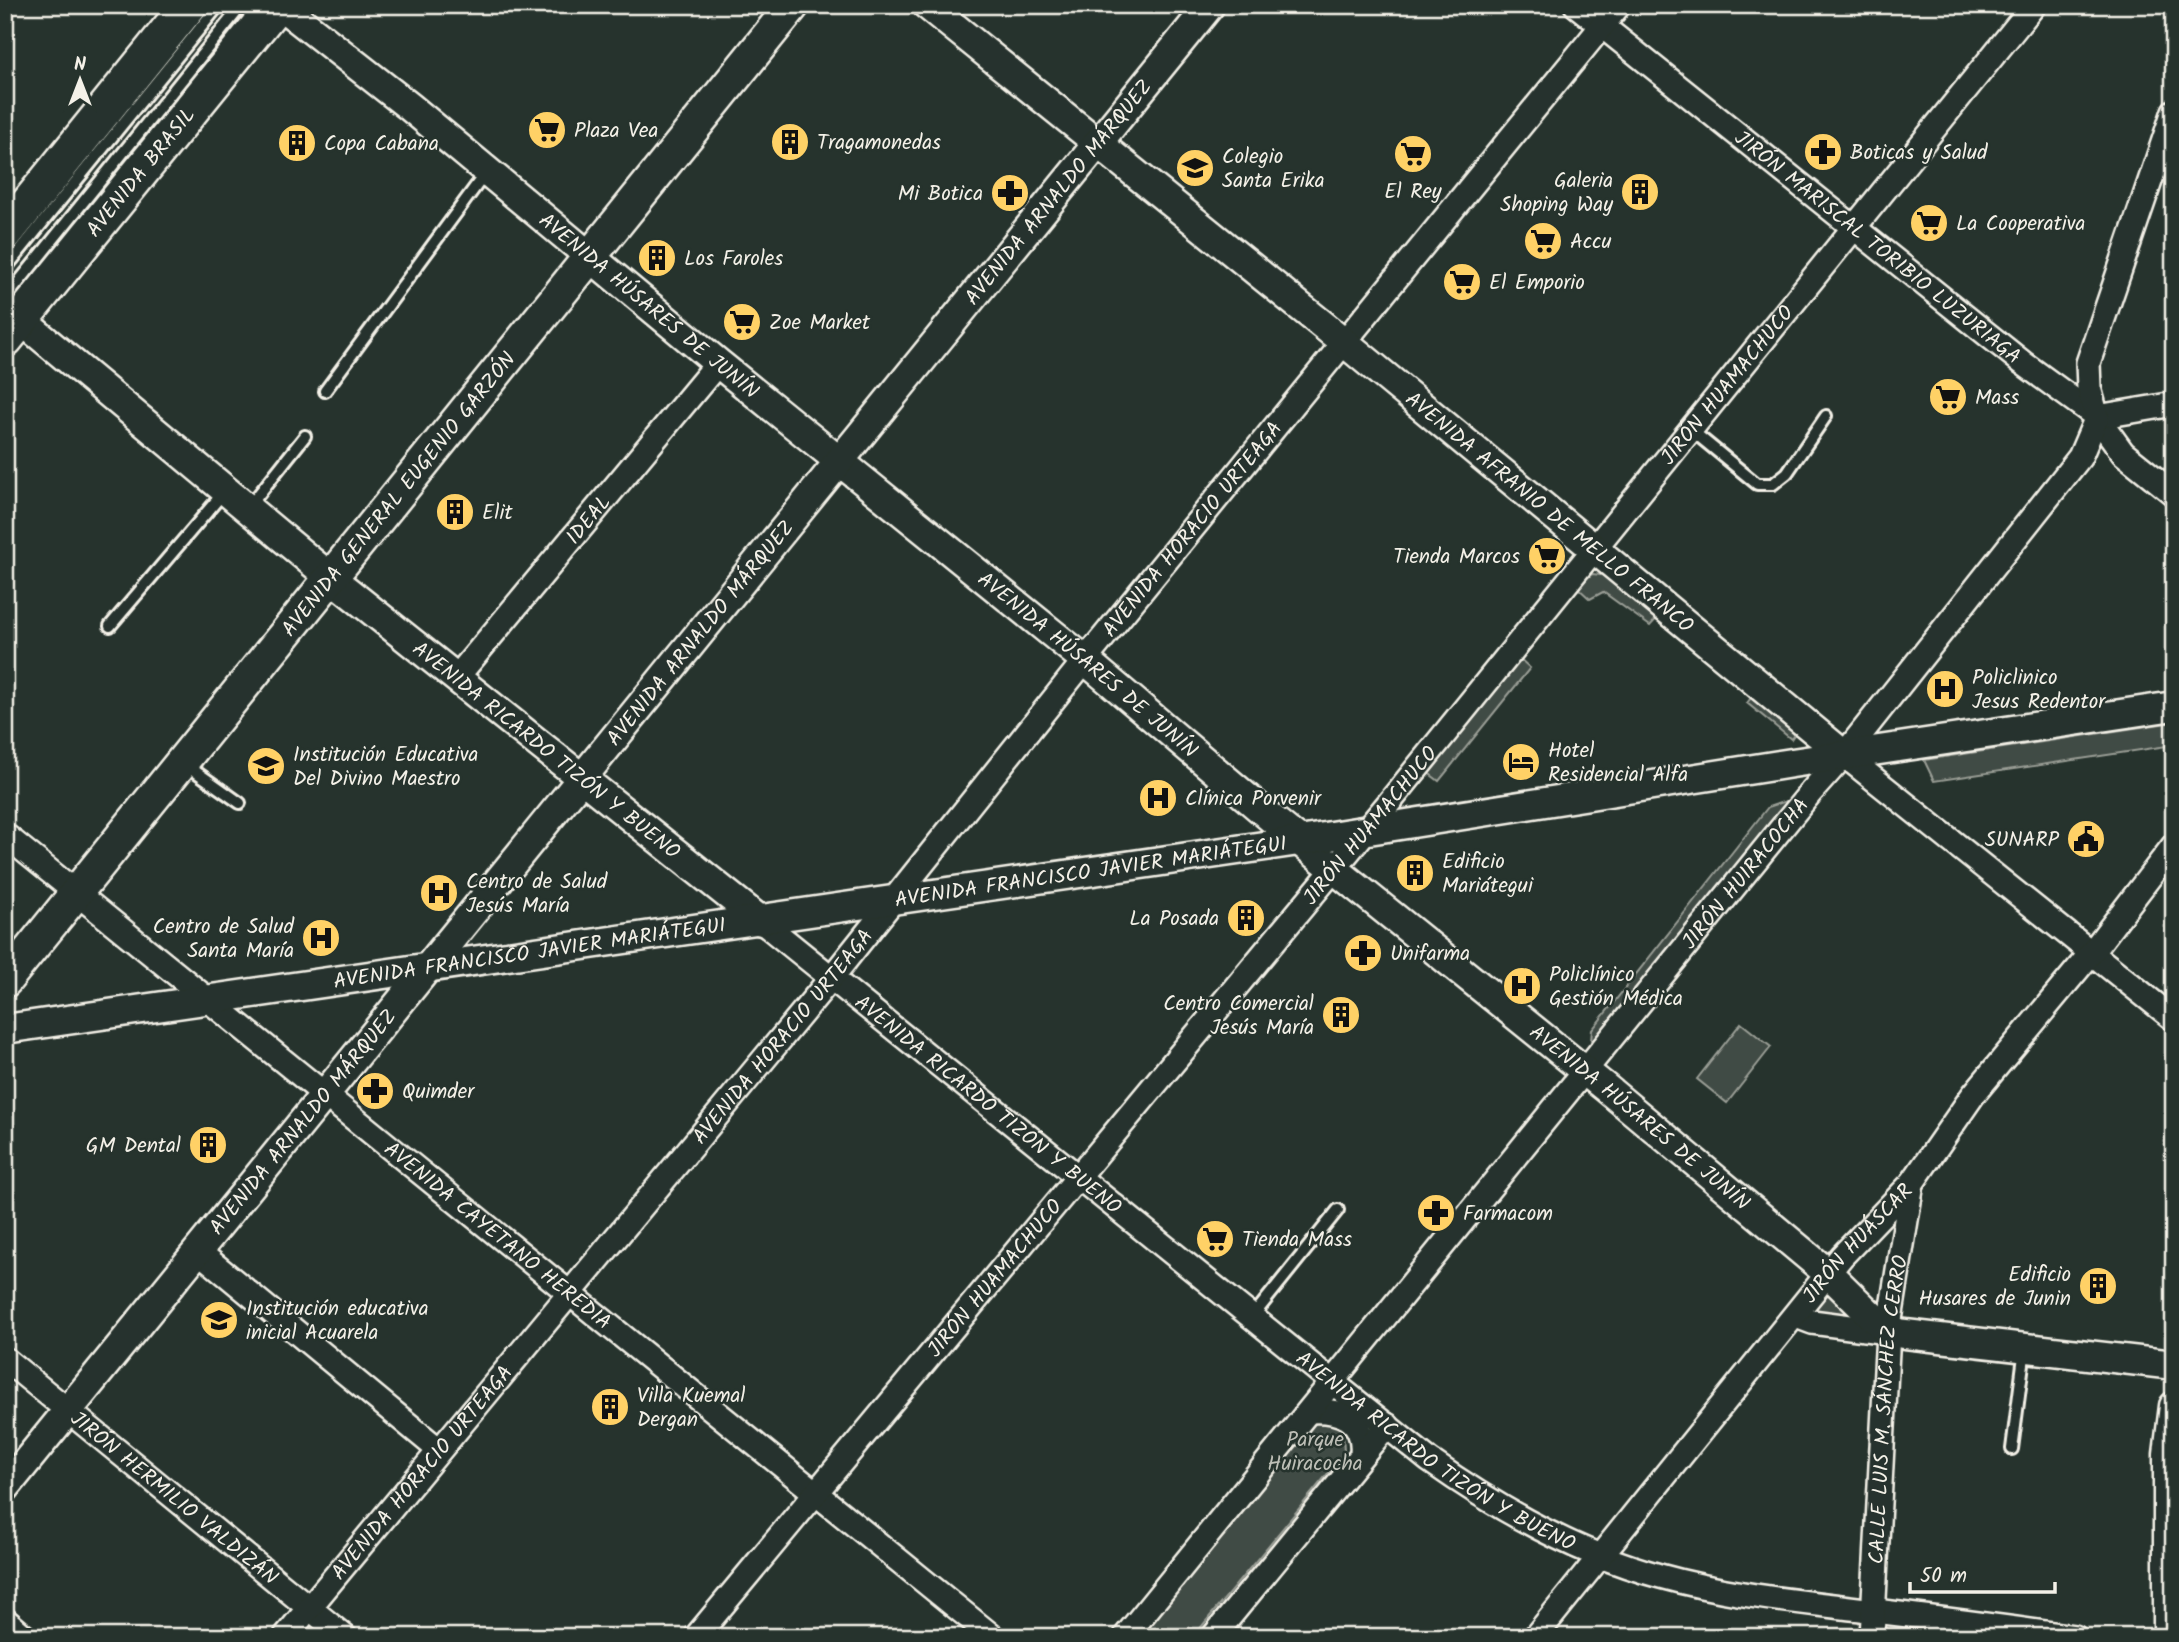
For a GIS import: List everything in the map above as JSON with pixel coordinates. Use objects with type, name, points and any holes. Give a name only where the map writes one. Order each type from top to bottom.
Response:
[{"type":"main road","name":"AVENIDA BRASIL","points":[[10,319],[134,181],[278,5]]},
{"type":"main road","name":"AVENIDA GENERAL EUGENIO GARZÓN","points":[[5,981],[793,5]]},
{"type":"main road","points":[[5,233],[175,17]]},
{"type":"main road","points":[[70,219],[134,181]]},
{"type":"street","name":"AVENIDA HÚSARES DE JUNÍN","points":[[278,5],[487,171],[840,463],[1084,660],[1299,841],[1584,1071],[1829,1273],[1888,1332]]},
{"type":"street","name":"AVENIDA AFRANIO DE MELLO FRANCO","points":[[927,5],[1344,342],[1844,755],[2174,1019]]},
{"type":"street","name":"AVENIDA ARNALDO MÁRQUEZ","points":[[5,1488],[1099,145],[1210,5]]},
{"type":"street","name":"JIRÓN MARISCAL TORIBIO LUZURIAGA","points":[[1576,5],[1852,227],[2097,417],[2123,453],[2174,494]]},
{"type":"street","name":"AVENIDA HORACIO URTEAGA","points":[[285,1637],[832,977],[1084,660],[1619,5]]},
{"type":"street","name":"JIRÓN HUAMACHUCO","points":[[696,1637],[1365,831],[2034,5]]},
{"type":"street","points":[[2174,111],[2088,363],[2089,388],[2097,417],[2174,404]]},
{"type":"street","name":"AVENIDA RICARDO TIZÓN Y BUENO","points":[[10,319],[1466,1486],[1515,1514],[1601,1556],[1659,1576],[1763,1598],[2075,1637]]},
{"type":"street","name":"IDEAL","points":[[457,677],[718,363]]},
{"type":"street","name":"JIRÓN HUIRACOCHA","points":[[1125,1637],[1844,755],[2080,457],[2097,417]]},
{"type":"street","name":"AVENIDA FRANCISCO JAVIER MARIÁTEGUI","points":[[5,1029],[1299,841],[2174,706]]},
{"type":"street","name":"AVENIDA CAYETANO HEREDIA","points":[[5,835],[817,1491],[988,1635]]},
{"type":"street","name":"JIRÓN HUÁSCAR","points":[[1535,1637],[1829,1273],[1912,1183],[1973,1096],[2092,952],[2174,845]]},
{"type":"street","name":"CALLE LUIS M. SÁNCHEZ CERRO","points":[[1872,1637],[1888,1332],[1912,1183]]},
{"type":"street","points":[[198,1251],[439,1450]]},
{"type":"street","points":[[1796,1315],[1812,1322],[2174,1365]]},
{"type":"street","name":"JIRÓN HERMILIO VALDIZÁN","points":[[5,1359],[345,1637]]},
{"type":"street","points":[[2168,1637],[2174,1406]]},
{"type":"street","points":[[1309,1411],[1329,1410],[1348,1416],[1361,1433],[1362,1454]]},
{"type":"street","points":[[1213,1637],[1387,1425]]},
{"type":"street","points":[[5,1620],[25,1637]]},
{"type":"lane","points":[[5,268],[219,5]]},
{"type":"lane","name":"AVENIDA BRASIL","points":[[10,319],[70,219],[242,5]]},
{"type":"lane","points":[[325,391],[487,171]]},
{"type":"lane","points":[[1690,429],[1757,484],[1773,484],[1787,473],[1826,416]]},
{"type":"lane","points":[[247,509],[304,436]]},
{"type":"lane","points":[[110,626],[225,491]]},
{"type":"lane","points":[[182,762],[240,803]]},
{"type":"lane","points":[[1253,1316],[1338,1210]]},
{"type":"lane","points":[[2012,1449],[2025,1348]]},
{"type":"green space","points":[[1592,574],[1610,576],[1659,616],[1650,626],[1603,592],[1590,599],[1577,587]]},
{"type":"green space","points":[[1519,658],[1530,668],[1439,781],[1427,772]]},
{"type":"green space","points":[[1754,694],[1798,729],[1791,739],[1747,703]]},
{"type":"green space","points":[[2174,722],[2174,745],[1934,781],[1924,760]]},
{"type":"green space","points":[[1792,799],[1590,1053],[1592,1030],[1768,807]]},
{"type":"green space","points":[[1741,1023],[1771,1047],[1727,1103],[1697,1079]]},
{"type":"green space","points":[[1832,1287],[1860,1318],[1812,1313],[1812,1307]]},
{"type":"green space","name":"Parque Huiracocha","points":[[1334,1419],[1343,1429],[1344,1454],[1193,1637],[1131,1637],[1307,1422]]},
{"type":"place","name":"Plaza Vea","points":[[547,130]]},
{"type":"place","name":"Tragamonedas","points":[[790,142]]},
{"type":"place","name":"Copa Cabana","points":[[297,143]]},
{"type":"place","name":"Boticas y Salud","points":[[1823,152]]},
{"type":"place","name":"El Rey","points":[[1413,154]]},
{"type":"place","name":"Colegio Santa Erika","points":[[1195,168]]},
{"type":"place","name":"Galeria Shoping Way","points":[[1640,192]]},
{"type":"place","name":"Mi Botica","points":[[1010,193]]},
{"type":"place","name":"La Cooperativa","points":[[1929,223]]},
{"type":"place","name":"Accu","points":[[1543,241]]},
{"type":"place","name":"Los Faroles","points":[[657,258]]},
{"type":"place","name":"El Emporio","points":[[1462,282]]},
{"type":"place","name":"Zoe Market","points":[[742,322]]},
{"type":"place","name":"Mass","points":[[1948,397]]},
{"type":"place","name":"Elit","points":[[455,512]]},
{"type":"place","name":"Tienda Marcos","points":[[1547,556]]},
{"type":"place","name":"Policlinico Jesus Redentor","points":[[1945,689]]},
{"type":"place","name":"Hotel Residencial Alfa","points":[[1521,762]]},
{"type":"place","name":"Institución Educativa Del Divino Maestro","points":[[266,766]]},
{"type":"place","name":"Clínica Porvenir","points":[[1158,798]]},
{"type":"place","name":"SUNARP","points":[[2086,839]]},
{"type":"place","name":"Edificio Mariátegui","points":[[1415,873]]},
{"type":"place","name":"Centro de Salud Jesús María","points":[[439,893]]},
{"type":"place","name":"La Posada","points":[[1246,918]]},
{"type":"place","name":"Centro de Salud Santa María","points":[[321,938]]},
{"type":"place","name":"Unifarma","points":[[1363,953]]},
{"type":"place","name":"Policlínico Gestión Médica","points":[[1522,986]]},
{"type":"place","name":"Centro Comercial Jesús María","points":[[1341,1015]]},
{"type":"place","name":"Quimder","points":[[375,1091]]},
{"type":"place","name":"GM Dental","points":[[208,1145]]},
{"type":"place","name":"Farmacom","points":[[1436,1213]]},
{"type":"place","name":"Tienda Mass","points":[[1215,1239]]},
{"type":"place","name":"Edificio Husares de Junin","points":[[2098,1286]]},
{"type":"place","name":"Institución educativa inicial Acuarela","points":[[219,1320]]},
{"type":"place","name":"Villa Kuemal Dergan","points":[[610,1407]]}]
